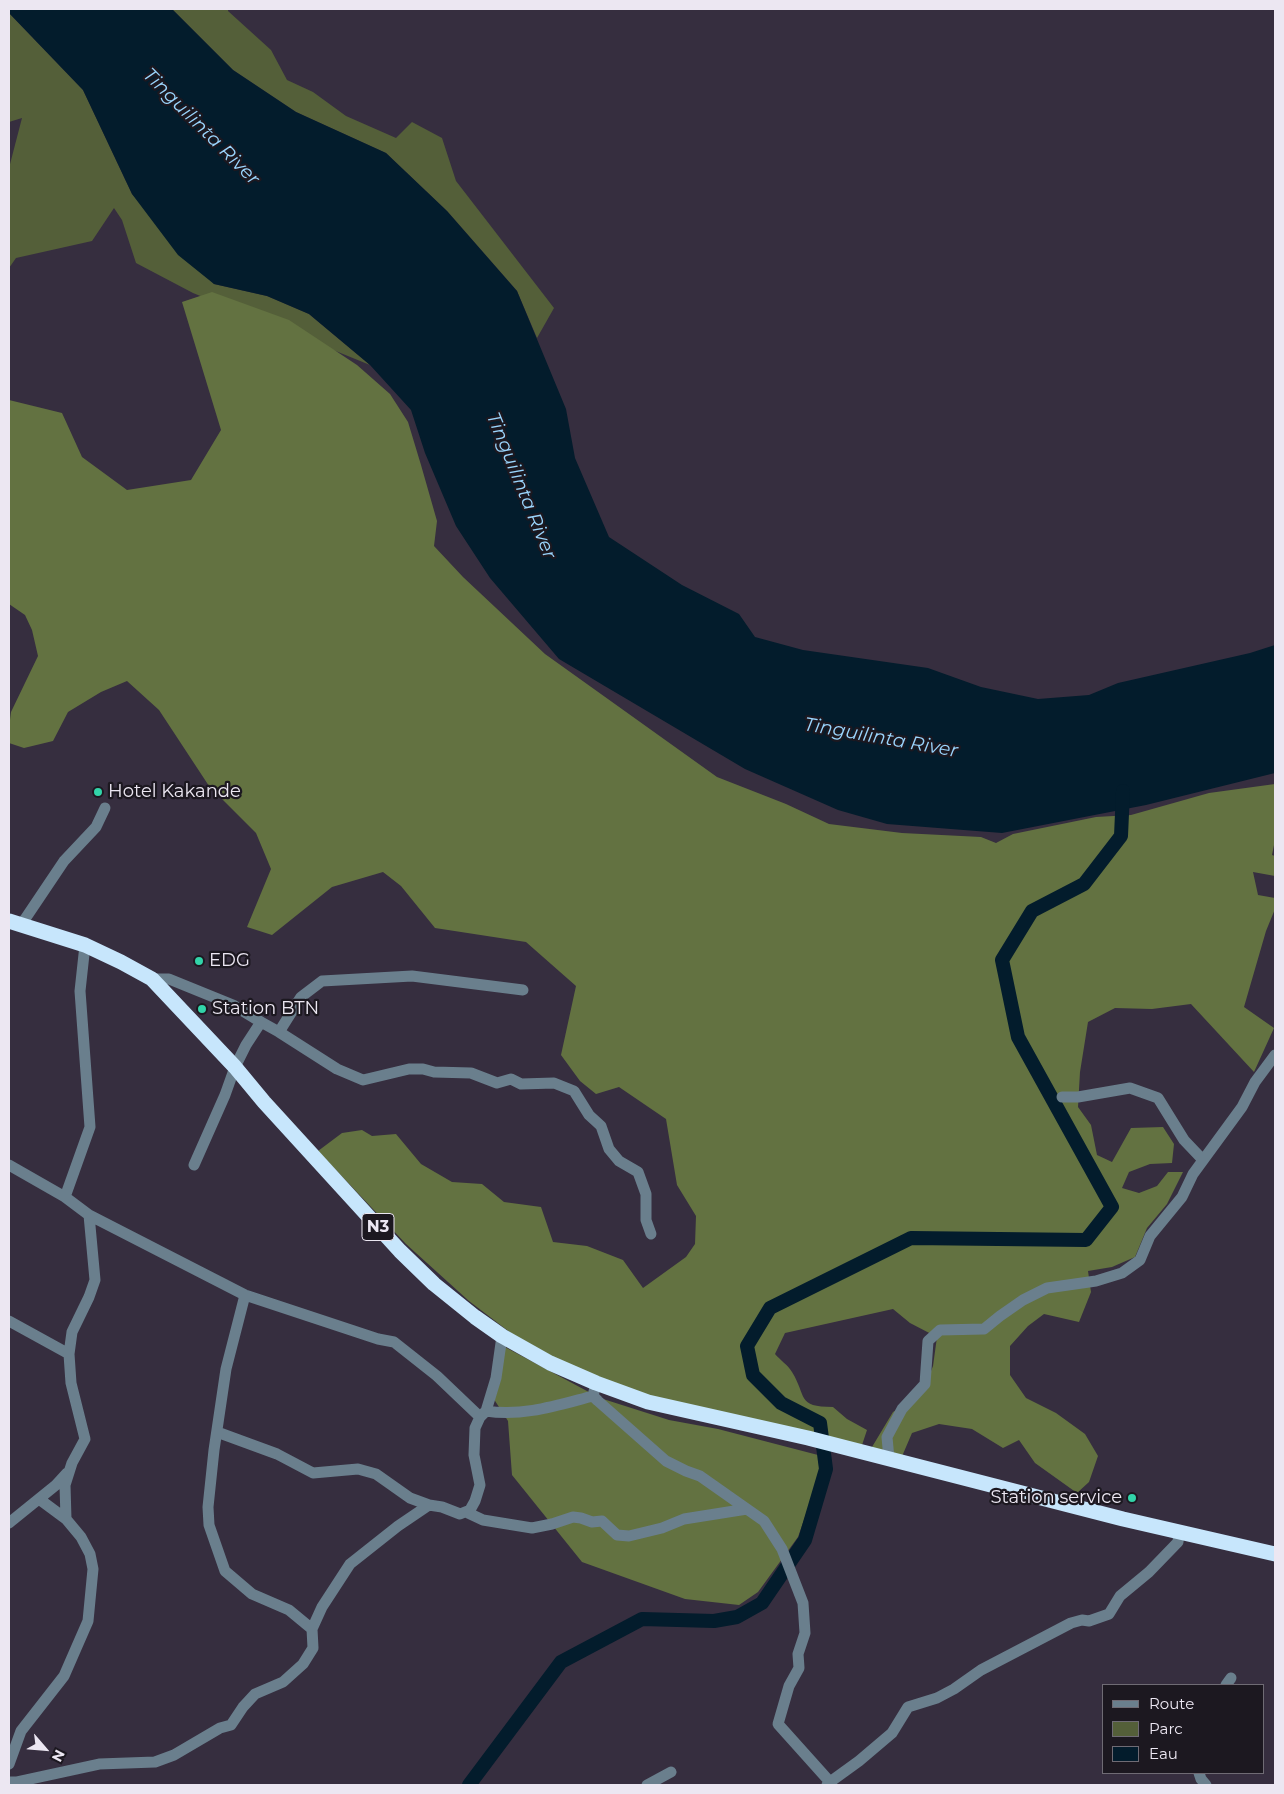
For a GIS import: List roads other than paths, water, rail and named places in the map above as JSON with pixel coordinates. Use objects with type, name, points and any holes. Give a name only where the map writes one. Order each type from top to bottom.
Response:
[{"type":"highway","name":"N3","points":[[15,923],[85,945],[122,962],[152,979],[235,1066],[264,1102],[400,1252],[434,1284],[502,1336],[594,1390],[808,1438],[1123,1518],[1275,1554]]},
{"type":"street","points":[[15,923],[64,861],[96,828],[105,808]]},
{"type":"street","points":[[65,1197],[90,1126],[80,991],[85,945]]},
{"type":"street","points":[[279,1032],[301,997],[322,981],[412,976],[523,990]]},
{"type":"street","points":[[152,979],[169,979],[232,1005],[337,1069],[363,1080],[409,1069],[423,1069],[434,1072],[472,1073],[497,1083],[511,1079],[521,1084],[554,1083],[574,1091],[590,1116],[601,1126],[608,1148],[619,1161],[638,1172],[646,1194],[646,1220],[651,1234]]},
{"type":"street","points":[[194,1164],[225,1095],[235,1066],[261,1022]]},
{"type":"street","points":[[889,1459],[887,1437],[902,1409],[925,1384],[928,1341],[940,1330],[984,1329],[1023,1300],[1047,1288],[1096,1281],[1122,1273],[1140,1260],[1150,1236],[1182,1196],[1193,1174],[1242,1107],[1255,1082],[1275,1055]]},
{"type":"street","points":[[1062,1097],[1078,1097],[1130,1088],[1158,1098],[1184,1140],[1203,1160]]},
{"type":"street","points":[[9,1165],[65,1197],[90,1215],[245,1296],[378,1339],[394,1342],[483,1414],[529,1412],[594,1390],[666,1460],[700,1476],[764,1521],[782,1549],[803,1603],[805,1633],[798,1654],[798,1668],[789,1686],[778,1724],[828,1783],[859,1761],[892,1733],[908,1707],[937,1698],[954,1689],[981,1670],[1071,1623],[1082,1620],[1090,1621],[1108,1614],[1120,1596],[1149,1572],[1178,1542],[1179,1531]]},
{"type":"street","points":[[66,1519],[65,1485],[85,1439],[70,1383],[69,1354],[72,1332],[95,1280],[90,1215]]},
{"type":"street","points":[[245,1296],[226,1368],[208,1516],[214,1542],[225,1571],[252,1594],[289,1610],[312,1629]]},
{"type":"street","points":[[9,1321],[69,1354]]},
{"type":"street","points":[[217,1432],[277,1454],[313,1473],[358,1469],[376,1474],[410,1498],[460,1514],[466,1512],[470,1510],[475,1501],[480,1485],[476,1468],[475,1428],[483,1414],[496,1378],[502,1336]]},
{"type":"street","points":[[9,1523],[56,1485],[70,1470]]},
{"type":"street","points":[[9,1764],[21,1731],[64,1676],[88,1621],[93,1569],[90,1554],[81,1537],[66,1519],[39,1499]]},
{"type":"street","points":[[9,1782],[99,1764],[155,1762],[174,1755],[220,1728],[231,1725],[243,1707],[255,1694],[282,1682],[299,1669],[313,1648],[312,1629],[322,1607],[350,1564],[398,1526],[429,1505]]},
{"type":"street","points":[[466,1512],[483,1520],[532,1528],[573,1517],[592,1522],[602,1521],[617,1535],[629,1536],[662,1528],[684,1519],[747,1508]]},
{"type":"street","points":[[646,1785],[671,1772]]},
{"type":"street","points":[[1199,1774],[1200,1779],[1206,1785]]},
{"type":"water","name":"Tinguilinta River","points":[[9,9],[172,9],[233,70],[296,112],[386,153],[447,211],[517,291],[566,409],[575,458],[609,537],[682,585],[739,614],[755,637],[803,650],[928,668],[981,687],[1038,699],[1089,695],[1118,683],[1250,653],[1275,645],[1275,773],[1146,805],[1002,833],[887,824],[838,810],[745,769],[559,659],[490,578],[456,526],[425,453],[411,410],[370,365],[309,314],[267,296],[214,284],[178,255],[132,194],[83,90],[9,13]]},
{"type":"waterway","points":[[469,1785],[561,1662],[642,1619],[714,1621],[737,1617],[762,1603],[805,1540],[826,1469],[820,1423],[781,1403],[753,1375],[747,1346],[770,1308],[911,1238],[1086,1240],[1112,1207],[1018,1037],[1002,960],[1032,911],[1084,884],[1121,836],[1123,791]]},
{"type":"place","name":"Hotel Kakande","points":[[98,792]]},
{"type":"place","name":"EDG","points":[[199,961]]},
{"type":"place","name":"Station BTN","points":[[202,1009]]},
{"type":"place","name":"Station service","points":[[1132,1498]]}]
